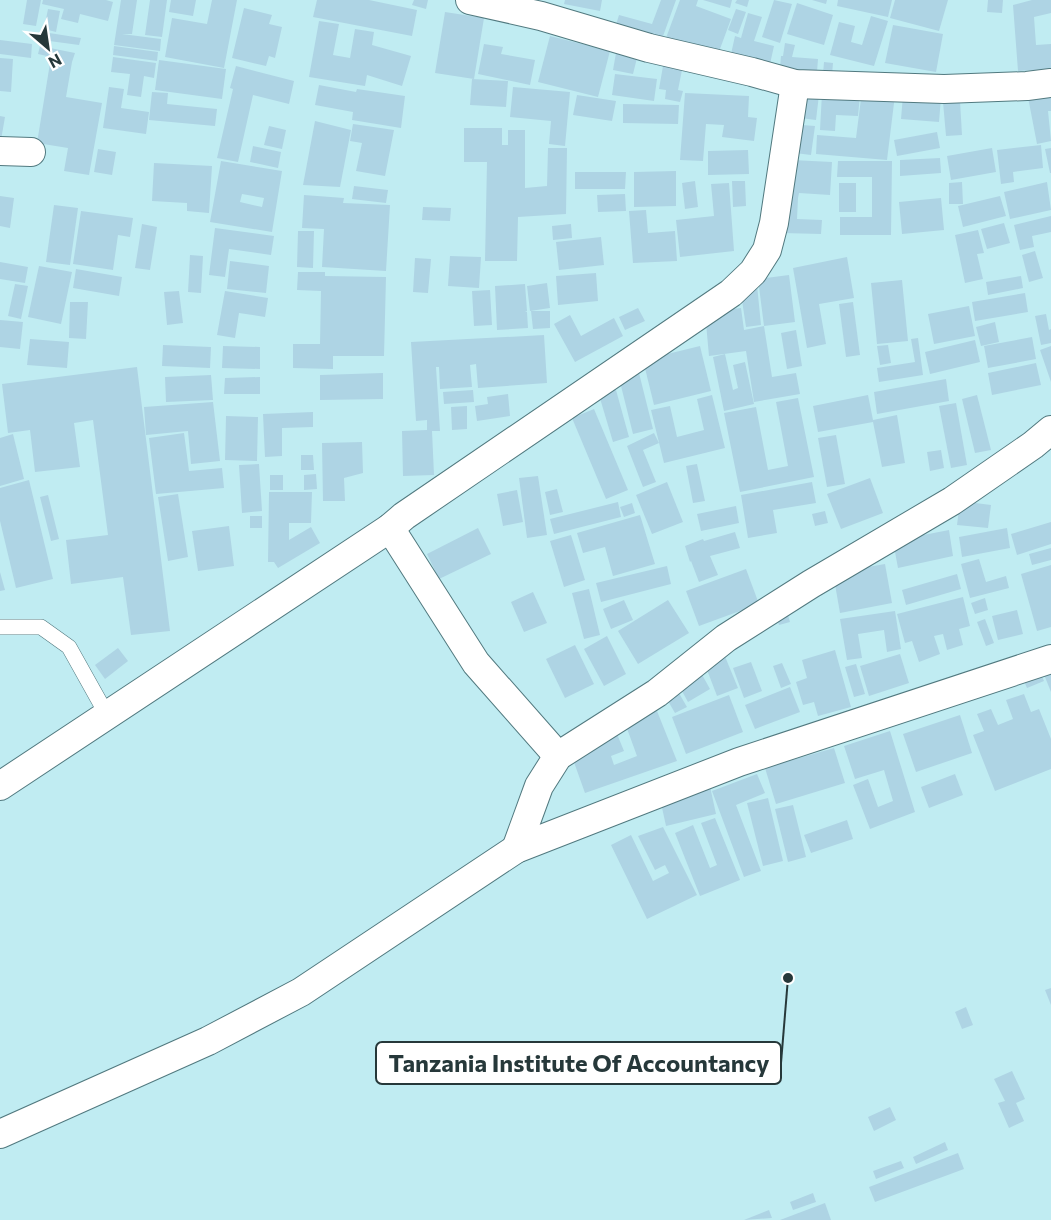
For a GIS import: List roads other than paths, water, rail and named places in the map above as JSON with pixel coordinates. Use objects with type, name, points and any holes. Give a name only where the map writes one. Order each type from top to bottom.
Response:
[{"type":"street","points":[[470,0],[541,16],[649,48],[795,84],[944,89],[1051,83]]},
{"type":"street","points":[[0,786],[390,528],[404,516],[731,293],[753,272],[767,250],[774,223],[795,84]]},
{"type":"street","points":[[0,151],[31,152]]},
{"type":"street","points":[[516,849],[539,786],[558,756],[657,693],[726,638],[811,584],[952,501],[1051,430]]},
{"type":"street","points":[[390,528],[476,663],[558,756]]},
{"type":"street","points":[[0,1134],[208,1041],[301,992],[516,849],[739,762],[1051,659]]},
{"type":"lane","points":[[0,627],[41,627],[69,647],[107,715]]},
{"type":"place","name":"Tanzania Institute Of Accountancy","points":[[788,978]]}]
